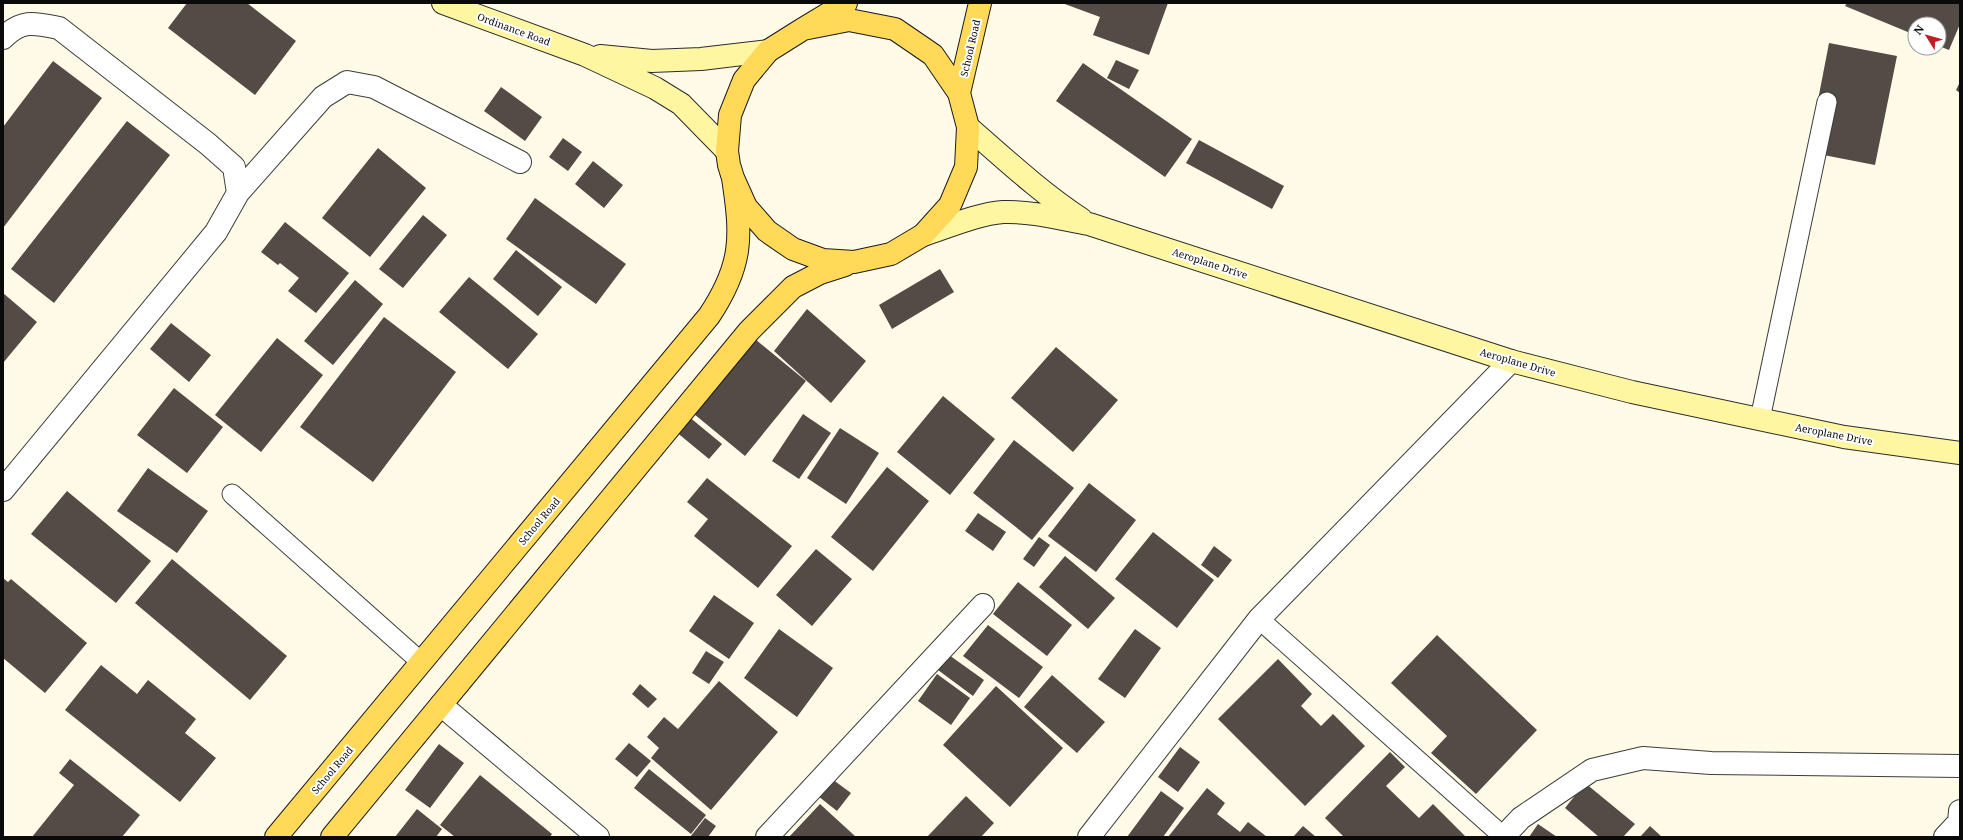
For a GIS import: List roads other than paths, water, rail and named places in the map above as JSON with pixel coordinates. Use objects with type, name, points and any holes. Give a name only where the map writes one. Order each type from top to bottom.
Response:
[{"type":"main road","points":[[846,3],[768,51],[744,80],[730,114],[728,151],[733,178],[746,207],[767,231],[793,249],[823,260],[854,262]]},
{"type":"main road","name":"School Road","points":[[959,93],[980,3]]},
{"type":"main road","points":[[332,837],[744,338],[771,308],[793,287],[820,273],[854,262],[891,254],[923,235],[950,205],[966,167],[968,127],[959,93],[933,55],[895,29],[849,20],[803,29]]},
{"type":"main road","name":"School Road","points":[[276,837],[704,322],[723,295],[733,269],[738,243],[739,219],[733,178]]},
{"type":"street","name":"Ordinance Road","points":[[443,3],[585,55]]},
{"type":"street","points":[[3,38],[10,31],[31,22],[59,28],[208,144],[234,167],[238,193]]},
{"type":"street","points":[[585,55],[652,61],[701,59],[768,51]]},
{"type":"street","points":[[585,55],[656,88],[681,104],[728,151]]},
{"type":"street","points":[[3,490],[216,232],[238,193],[323,97],[347,82],[374,86],[520,162]]},
{"type":"street","points":[[968,127],[1050,198],[1089,224]]},
{"type":"street","points":[[923,235],[974,219],[1003,212],[1036,215],[1089,224]]},
{"type":"street","name":"Aeroplane Drive","points":[[1089,224],[1510,361],[1632,392],[1760,418],[1844,438],[1960,453]]},
{"type":"street","points":[[1089,837],[1259,619],[1510,361]]},
{"type":"street","points":[[767,837],[983,605]]},
{"type":"street","points":[[441,705],[598,837]]},
{"type":"street","points":[[1499,833],[1592,770],[1643,758],[1711,763],[1960,766]]},
{"type":"lane","points":[[1760,418],[1827,102]]},
{"type":"lane","points":[[232,494],[422,662]]},
{"type":"lane","points":[[1259,619],[1499,833]]}]
